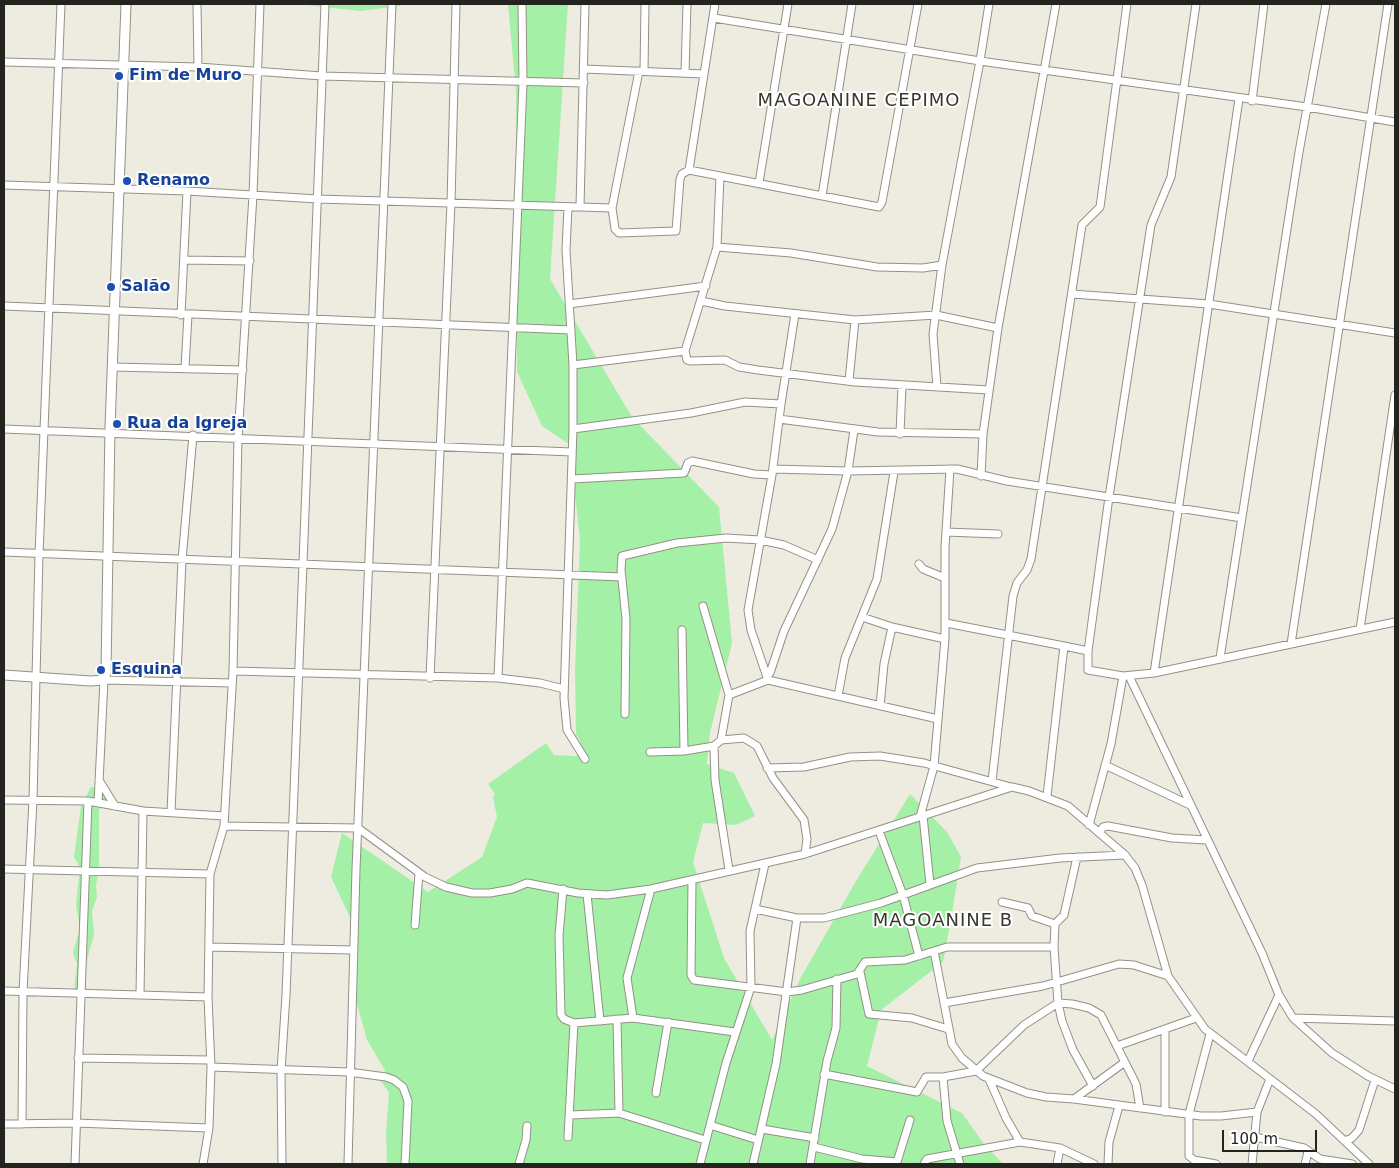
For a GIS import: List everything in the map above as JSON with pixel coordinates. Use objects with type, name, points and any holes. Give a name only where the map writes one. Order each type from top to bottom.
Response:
[{"type":"street","points":[[22,1124],[23,992],[34,800],[39,555],[60,4]]},
{"type":"street","points":[[98,803],[104,680],[107,667],[110,434],[126,4]]},
{"type":"street","points":[[197,4],[198,67]]},
{"type":"street","points":[[203,1164],[209,1128],[208,997],[210,874],[224,826],[233,671],[237,562],[238,438],[250,261],[260,4]]},
{"type":"street","points":[[282,1164],[281,1071],[304,565],[325,4]]},
{"type":"street","points":[[348,1164],[349,1072],[358,828],[392,4]]},
{"type":"street","points":[[430,678],[451,203],[456,4]]},
{"type":"street","points":[[498,678],[506,450],[523,83],[522,4]]},
{"type":"street","points":[[580,207],[585,4]]},
{"type":"street","points":[[645,4],[641,71],[612,208],[615,229],[620,233],[676,231],[680,179],[682,174],[689,170],[879,208],[911,50],[918,4]]},
{"type":"street","points":[[686,4],[686,73]]},
{"type":"street","points":[[689,170],[715,4]]},
{"type":"street","points":[[759,183],[788,4]]},
{"type":"street","points":[[822,196],[852,4]]},
{"type":"street","points":[[937,387],[933,349],[942,265],[989,4]]},
{"type":"street","points":[[980,476],[983,434],[998,328],[1056,4]]},
{"type":"street","points":[[992,781],[1014,590],[1031,559],[1082,225],[1100,207],[1127,4]]},
{"type":"street","points":[[1196,4],[1171,177],[1151,225],[1109,497],[1088,651],[1088,670],[1126,676],[1154,673],[1395,622]]},
{"type":"street","points":[[1252,101],[1264,4]]},
{"type":"street","points":[[1220,658],[1273,313],[1326,4]]},
{"type":"street","points":[[1291,644],[1340,325],[1369,118],[1388,4]]},
{"type":"street","points":[[714,18],[980,61],[1252,101],[1307,107],[1395,122]]},
{"type":"street","points":[[4,62],[198,67],[322,76],[523,83],[584,83]]},
{"type":"street","points":[[584,69],[704,74]]},
{"type":"street","points":[[1154,673],[1239,99]]},
{"type":"street","points":[[720,176],[718,247],[685,351],[687,360],[690,362],[725,360],[739,367],[849,381],[989,390]]},
{"type":"street","points":[[4,185],[187,191],[318,199],[612,208]]},
{"type":"street","points":[[185,368],[184,315],[187,191]]},
{"type":"street","points":[[568,207],[566,250],[573,365],[573,429],[564,689],[567,730],[585,759]]},
{"type":"street","points":[[718,247],[791,253],[877,266],[923,268],[942,265]]},
{"type":"street","points":[[185,260],[250,261]]},
{"type":"street","points":[[569,304],[706,286]]},
{"type":"street","points":[[1072,294],[1208,304],[1395,333]]},
{"type":"street","points":[[701,301],[855,320],[936,315],[998,328]]},
{"type":"street","points":[[4,306],[571,330]]},
{"type":"street","points":[[767,678],[748,617],[795,314]]},
{"type":"street","points":[[849,381],[855,320]]},
{"type":"street","points":[[573,365],[685,351]]},
{"type":"street","points":[[112,367],[243,370]]},
{"type":"street","points":[[900,434],[902,385]]},
{"type":"street","points":[[1360,629],[1395,395]]},
{"type":"street","points":[[573,429],[691,413],[745,402],[781,404]]},
{"type":"street","points":[[779,419],[854,430],[900,434],[983,434]]},
{"type":"street","points":[[4,429],[110,434],[193,435],[374,446],[572,452]]},
{"type":"street","points":[[729,695],[767,678],[770,673],[784,631],[837,516],[848,472],[854,430]]},
{"type":"street","points":[[171,812],[182,560],[193,435]]},
{"type":"street","points":[[572,479],[684,473],[687,470],[688,463],[692,461],[754,474],[772,472],[894,472],[950,469],[1043,487],[1242,518]]},
{"type":"street","points":[[930,884],[922,816],[934,766],[945,640],[946,532],[950,469]]},
{"type":"street","points":[[838,696],[841,670],[877,578],[894,472]]},
{"type":"street","points":[[946,532],[998,534]]},
{"type":"street","points":[[626,714],[626,619],[621,559],[626,555],[677,543],[726,538],[760,540],[784,545],[818,560]]},
{"type":"street","points":[[4,552],[39,555],[108,556],[622,577]]},
{"type":"street","points":[[919,564],[923,569],[945,578]]},
{"type":"street","points":[[703,606],[729,695],[721,740]]},
{"type":"street","points":[[862,617],[892,627],[945,640]]},
{"type":"street","points":[[946,622],[1088,651]]},
{"type":"street","points":[[880,706],[884,664],[892,627]]},
{"type":"street","points":[[682,630],[684,752]]},
{"type":"street","points":[[1046,796],[1064,646]]},
{"type":"street","points":[[233,671],[430,678],[498,678],[540,683],[564,689]]},
{"type":"street","points":[[4,675],[232,684]]},
{"type":"street","points":[[1089,825],[1126,676]]},
{"type":"street","points":[[1126,676],[1262,952],[1279,995],[1294,1018],[1332,1052],[1375,1080],[1395,1089]]},
{"type":"street","points":[[767,678],[938,719]]},
{"type":"street","points":[[650,752],[684,752],[714,746],[721,740],[744,738],[752,741],[760,751],[767,768],[804,820],[808,839],[805,854]]},
{"type":"street","points":[[714,746],[715,780],[729,870]]},
{"type":"street","points":[[767,768],[804,767],[864,756],[896,758],[934,766],[1046,796],[1068,806],[1125,855],[1135,868],[1142,885],[1168,976],[1196,1018],[1210,1034],[1316,1114],[1369,1164]]},
{"type":"street","points":[[1105,765],[1190,805]]},
{"type":"street","points":[[99,780],[115,806]]},
{"type":"street","points":[[224,826],[358,828],[419,873],[446,887],[472,893],[490,893],[512,889],[527,883],[587,894],[607,895],[651,889],[805,854],[1012,787]]},
{"type":"street","points":[[4,800],[88,801],[143,811],[224,816]]},
{"type":"street","points":[[75,1164],[88,801]]},
{"type":"street","points":[[140,995],[140,872],[143,811]]},
{"type":"street","points":[[1099,833],[1103,827],[1108,826],[1172,838],[1207,840]]},
{"type":"street","points":[[879,831],[903,895],[919,956]]},
{"type":"street","points":[[755,909],[797,918],[824,918],[903,895],[977,868],[1077,857],[1125,855]]},
{"type":"street","points":[[1077,857],[1064,915],[1055,924],[1056,983],[1058,1003],[1066,1035],[1093,1086]]},
{"type":"street","points":[[700,1164],[735,1032],[751,987],[749,940],[765,864]]},
{"type":"street","points":[[4,869],[210,874]]},
{"type":"street","points":[[415,925],[419,873]]},
{"type":"street","points":[[692,880],[691,979],[787,992],[802,990],[860,972]]},
{"type":"street","points":[[563,889],[559,936],[561,1015],[564,1019],[574,1023],[633,1018],[735,1032]]},
{"type":"street","points":[[633,1018],[627,978],[651,889]]},
{"type":"street","points":[[587,894],[600,1021]]},
{"type":"street","points":[[1002,902],[1028,908],[1032,916],[1055,924]]},
{"type":"street","points":[[753,1164],[776,1064],[797,918]]},
{"type":"street","points":[[209,946],[354,950]]},
{"type":"street","points":[[948,1029],[912,1018],[869,1014],[860,972],[861,964],[865,962],[895,961],[919,956],[947,946],[1054,947]]},
{"type":"street","points":[[934,951],[948,1029],[955,1051],[976,1071],[989,1078],[1035,1096],[1074,1099],[1189,1114],[1221,1116],[1257,1112]]},
{"type":"street","points":[[944,1003],[1056,983],[1119,964],[1134,965],[1168,976]]},
{"type":"street","points":[[810,1164],[824,1074],[836,1028],[837,979]]},
{"type":"street","points":[[4,991],[208,997]]},
{"type":"street","points":[[1248,1061],[1279,995]]},
{"type":"street","points":[[824,1074],[917,1092],[926,1076],[943,1077],[976,1071],[1024,1025],[1058,1003],[1089,1008],[1101,1015],[1126,1062],[1139,1093],[1140,1108]]},
{"type":"street","points":[[1117,1046],[1196,1018]]},
{"type":"street","points":[[1294,1018],[1395,1021]]},
{"type":"street","points":[[617,1019],[619,1113]]},
{"type":"street","points":[[656,1093],[668,1022]]},
{"type":"street","points":[[568,1137],[574,1023]]},
{"type":"street","points":[[1164,1029],[1165,1112]]},
{"type":"street","points":[[1210,1034],[1189,1114],[1189,1156],[1194,1160],[1216,1164]]},
{"type":"street","points":[[78,1058],[210,1064],[281,1071],[349,1072],[386,1077],[403,1087],[408,1101],[405,1164]]},
{"type":"street","points":[[1074,1099],[1126,1062]]},
{"type":"street","points":[[943,1077],[947,1121],[960,1164]]},
{"type":"street","points":[[989,1078],[1006,1118],[1020,1142]]},
{"type":"street","points":[[1252,1164],[1257,1112],[1270,1079]]},
{"type":"street","points":[[1345,1141],[1359,1130],[1375,1080]]},
{"type":"street","points":[[1108,1164],[1109,1142],[1119,1106]]},
{"type":"street","points":[[570,1115],[619,1113],[705,1140]]},
{"type":"street","points":[[814,1147],[862,1159],[897,1162],[910,1120]]},
{"type":"street","points":[[4,1124],[76,1123],[209,1128]]},
{"type":"street","points":[[710,1125],[758,1140]]},
{"type":"street","points":[[519,1164],[526,1140],[527,1126]]},
{"type":"street","points":[[762,1129],[815,1138]]},
{"type":"street","points":[[1255,1137],[1292,1144],[1320,1159],[1352,1164]]},
{"type":"street","points":[[924,1164],[927,1159],[958,1156],[1020,1142],[1060,1148],[1094,1164]]},
{"type":"street","points":[[1057,1164],[1060,1148]]},
{"type":"street","points":[[1305,1164],[1308,1152]]},
{"type":"green space","points":[[297,4],[401,4],[400,6],[360,11]]},
{"type":"green space","points":[[508,4],[568,4],[550,279],[632,417],[719,507],[732,643],[710,733],[707,764],[734,773],[755,816],[736,825],[703,823],[693,862],[724,958],[772,1040],[801,977],[856,881],[910,794],[947,832],[961,857],[943,962],[881,1010],[867,1066],[962,1113],[984,1144],[1003,1164],[387,1164],[386,1133],[389,1093],[381,1081],[385,1070],[367,1040],[357,1004],[354,926],[331,877],[342,833],[428,892],[482,857],[497,817],[493,797],[495,794],[488,784],[546,743],[554,755],[576,756],[586,753],[576,734],[575,671],[580,540],[572,468],[573,447],[542,426],[517,372],[516,91]]},
{"type":"green space","points":[[91,787],[110,789],[112,802],[99,809],[99,871],[96,885],[97,897],[92,911],[94,935],[87,960],[85,987],[77,993],[74,990],[77,964],[73,953],[80,928],[76,905],[80,868],[74,857],[81,806]]},
{"type":"place","name":"Fim de Muro","points":[[119,76]]},
{"type":"place","name":"Renamo","points":[[127,181]]},
{"type":"place","name":"Salão","points":[[111,287]]},
{"type":"place","name":"Rua da Igreja","points":[[117,424]]},
{"type":"place","name":"Esquina","points":[[101,670]]},
{"type":"district","name":"MAGOANINE CEPIMO","points":[[859,101]]},
{"type":"district","name":"MAGOANINE B","points":[[943,921]]}]
